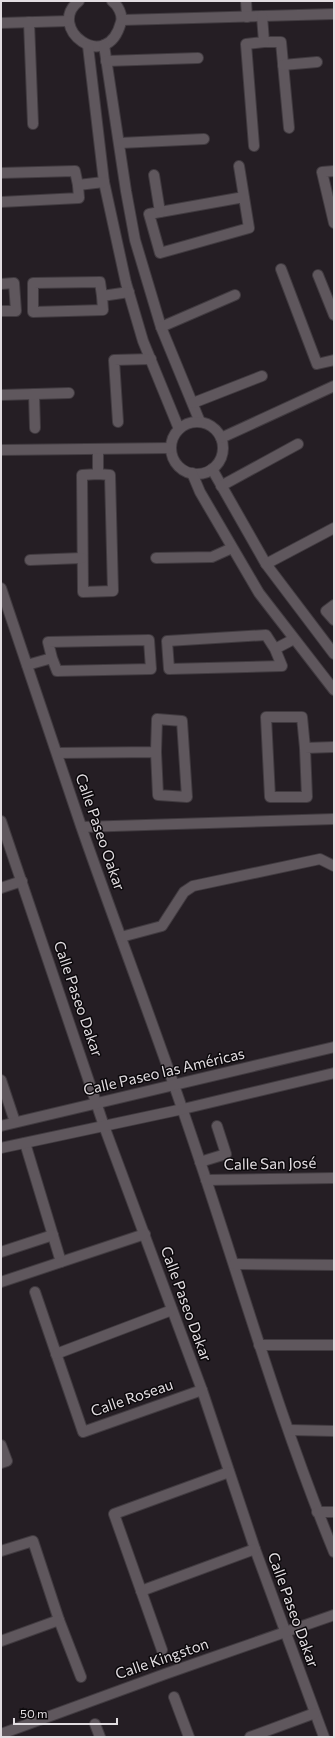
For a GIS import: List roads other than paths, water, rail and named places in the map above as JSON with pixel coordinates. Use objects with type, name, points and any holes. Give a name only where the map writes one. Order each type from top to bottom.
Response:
[{"type":"street","points":[[79,1],[73,5],[69,21],[74,36],[88,46],[104,45],[117,36],[122,20],[117,4],[112,1]]},
{"type":"street","points":[[246,1],[247,16]]},
{"type":"street","points":[[122,20],[334,14]]},
{"type":"street","points":[[262,16],[264,42]]},
{"type":"street","points":[[1,23],[69,21]]},
{"type":"street","points":[[28,22],[33,124]]},
{"type":"street","points":[[254,146],[246,44],[281,42],[289,128]]},
{"type":"street","points":[[104,45],[135,237],[161,327],[200,422]]},
{"type":"street","points":[[88,46],[104,182],[129,292],[151,359],[179,429]]},
{"type":"street","points":[[106,61],[198,58]]},
{"type":"street","points":[[283,65],[318,62]]},
{"type":"street","points":[[120,143],[204,139]]},
{"type":"street","points":[[239,166],[244,197],[249,228],[160,253],[149,214],[244,197]]},
{"type":"street","points":[[1,173],[75,171],[79,198],[1,202]]},
{"type":"street","points":[[334,171],[322,172],[334,218]]},
{"type":"street","points":[[154,175],[160,212]]},
{"type":"street","points":[[78,185],[104,182]]},
{"type":"street","points":[[135,237],[153,232]]},
{"type":"street","points":[[281,269],[317,364],[334,360]]},
{"type":"street","points":[[318,275],[334,315]]},
{"type":"street","points":[[100,282],[102,296],[103,310],[33,312],[33,283],[100,282]]},
{"type":"street","points":[[1,284],[14,283],[16,311],[1,311]]},
{"type":"street","points":[[102,296],[129,292]]},
{"type":"street","points":[[161,327],[235,295]]},
{"type":"street","points":[[118,422],[114,360],[151,359]]},
{"type":"street","points":[[193,403],[262,376]]},
{"type":"street","points":[[221,438],[334,386]]},
{"type":"street","points":[[1,396],[69,393]]},
{"type":"street","points":[[34,394],[35,428]]},
{"type":"street","points":[[192,422],[200,422],[213,427],[221,438],[223,452],[217,465],[212,469],[205,473],[192,474],[179,467],[175,462],[171,448],[172,441],[179,429],[192,422]]},
{"type":"street","points":[[221,486],[298,444]]},
{"type":"street","points":[[1,450],[171,448]]},
{"type":"street","points":[[98,449],[98,474]]},
{"type":"street","points":[[212,469],[266,564],[330,642],[334,654]]},
{"type":"street","points":[[98,474],[110,475],[113,591],[83,592],[82,475],[98,474]]},
{"type":"street","points":[[192,474],[200,492],[259,593],[334,690]]},
{"type":"street","points":[[266,564],[334,528]]},
{"type":"street","points":[[156,558],[212,557],[232,548]]},
{"type":"street","points":[[30,560],[82,558]]},
{"type":"street","name":"Calle Paseo Oakar","points":[[1,588],[82,827],[174,1086]]},
{"type":"street","points":[[334,605],[326,611],[334,620]]},
{"type":"street","points":[[266,635],[275,649],[282,666],[169,669],[167,641],[266,635]]},
{"type":"street","points":[[275,649],[294,639]]},
{"type":"street","points":[[149,640],[151,669],[57,670],[52,658],[48,642],[149,640]]},
{"type":"street","points":[[27,665],[52,658]]},
{"type":"street","points":[[266,717],[302,717],[305,748],[308,797],[270,797],[266,717]]},
{"type":"street","points":[[157,719],[182,721],[187,797],[158,795],[156,752],[157,719]]},
{"type":"street","points":[[305,748],[334,747]]},
{"type":"street","points":[[57,753],[156,752]]},
{"type":"street","points":[[82,827],[334,819]]},
{"type":"street","points":[[1,822],[22,881],[1,888]]},
{"type":"street","points":[[121,937],[162,926],[184,892],[194,886],[320,859],[334,866]]},
{"type":"street","name":"Calle Paseo Dakar","points":[[22,881],[98,1103],[104,1126],[202,1390],[255,1549],[324,1737]]},
{"type":"street","name":"Calle Paseo las Américas","points":[[1,1126],[334,1047]]},
{"type":"street","points":[[1,1148],[183,1109],[334,1073]]},
{"type":"street","points":[[1,1080],[15,1122]]},
{"type":"street","points":[[174,1086],[234,1264],[259,1345],[290,1430],[317,1512],[334,1552]]},
{"type":"street","points":[[200,1162],[226,1154],[217,1126]]},
{"type":"street","points":[[25,1143],[61,1262]]},
{"type":"street","name":"Calle San José","points":[[206,1180],[334,1178]]},
{"type":"street","points":[[1,1282],[145,1234]]},
{"type":"street","points":[[1,1252],[53,1235]]},
{"type":"street","points":[[234,1264],[334,1265]]},
{"type":"street","name":"Calle Roseau","points":[[35,1292],[83,1432],[202,1390]]},
{"type":"street","points":[[56,1354],[172,1310]]},
{"type":"street","points":[[259,1345],[334,1345]]},
{"type":"street","points":[[290,1430],[334,1431]]},
{"type":"street","points":[[1,1445],[4,1462]]},
{"type":"street","points":[[162,1650],[114,1514],[229,1472]]},
{"type":"street","points":[[317,1512],[334,1512]]},
{"type":"street","points":[[1,1551],[32,1541],[59,1620],[81,1677]]},
{"type":"street","points":[[141,1591],[255,1549]]},
{"type":"street","name":"Calle Kingston","points":[[1,1734],[158,1676],[334,1615]]},
{"type":"street","points":[[1,1641],[59,1620]]},
{"type":"street","points":[[174,1697],[189,1737]]},
{"type":"street","points":[[250,1737],[315,1713]]},
{"type":"street","points":[[95,1724],[100,1737]]}]
